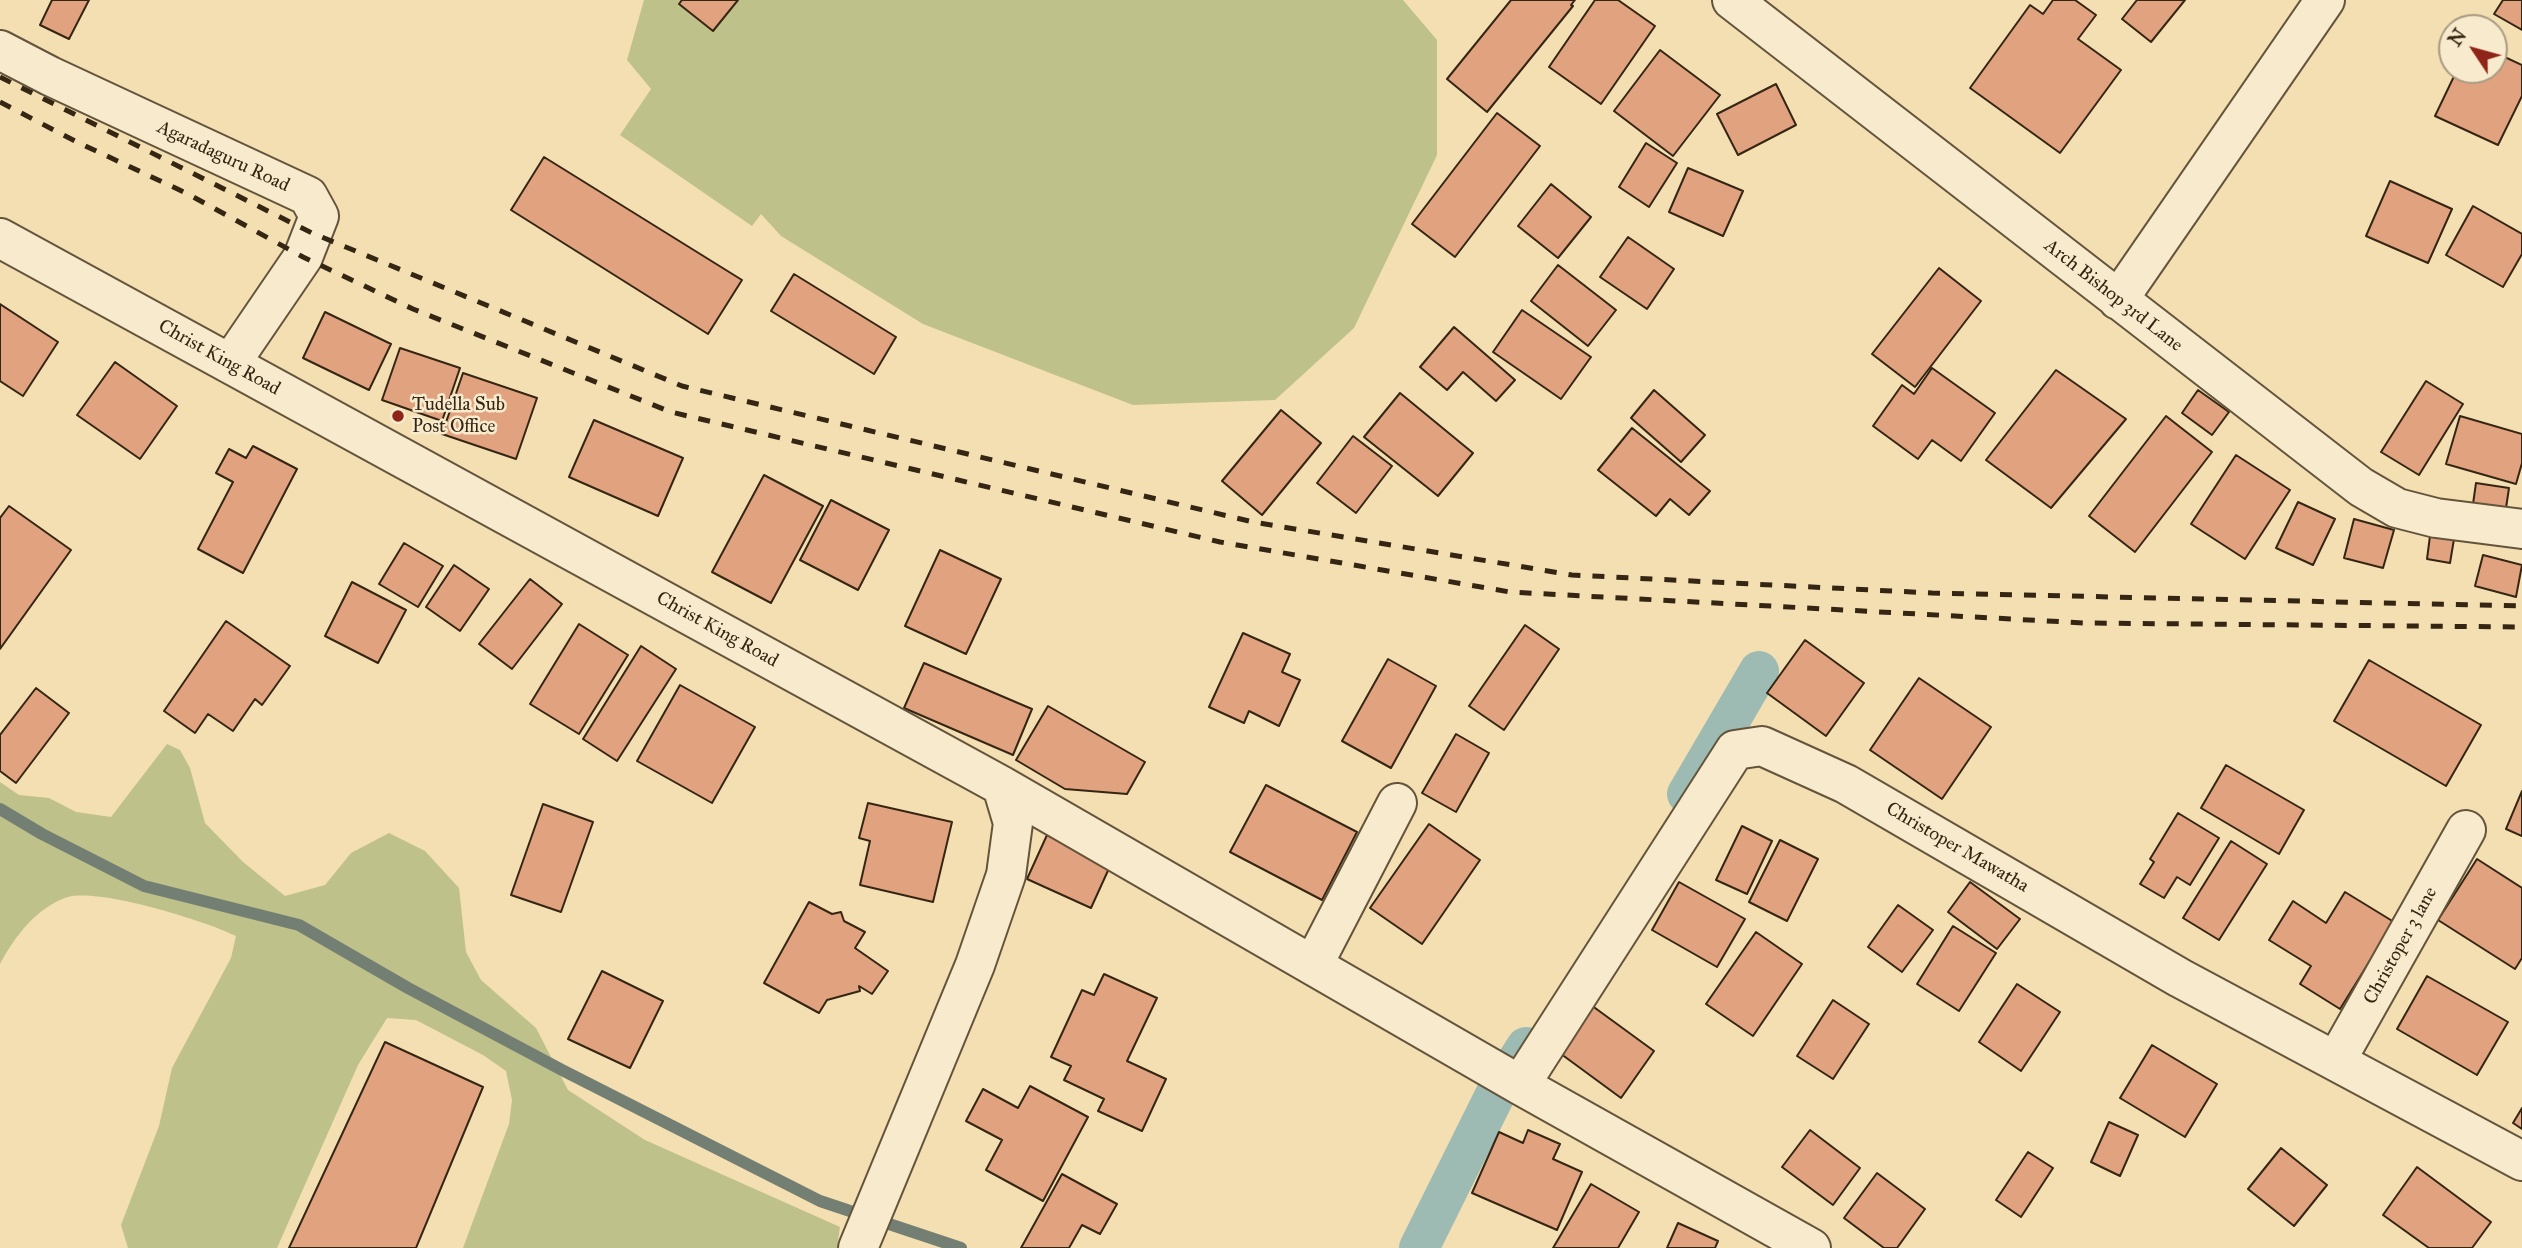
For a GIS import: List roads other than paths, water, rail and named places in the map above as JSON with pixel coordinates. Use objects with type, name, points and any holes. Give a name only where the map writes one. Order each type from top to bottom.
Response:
[{"type":"street","name":"Arch Bishop 3rd Lane","points":[[1732,0],[2361,487],[2397,508],[2436,518],[2522,529]]},
{"type":"street","points":[[2118,300],[2325,0]]},
{"type":"street","name":"Agaradaguru Road","points":[[0,50],[308,196],[319,216],[303,257],[230,364]]},
{"type":"street","name":"Christ King Road","points":[[0,238],[1002,786],[1520,1085],[1811,1248]]},
{"type":"street","name":"Christoper Mawatha","points":[[1520,1085],[1735,750],[1762,746],[1846,784],[2169,971],[2522,1161]]},
{"type":"street","points":[[858,1248],[975,965],[1006,875],[1013,823],[1002,786]]},
{"type":"street","points":[[1313,965],[1398,803]]},
{"type":"street","name":"Christoper 3 lane","points":[[2336,1061],[2466,830]]},
{"type":"waterway","points":[[1687,794],[1759,671]]},
{"type":"waterway","points":[[0,809],[42,834],[144,886],[299,925],[408,988],[562,1070],[820,1201],[961,1248]]},
{"type":"waterway","points":[[1419,1248],[1495,1095],[1526,1047]]},
{"type":"railway","points":[[0,77],[312,233],[682,386],[1253,522],[1572,575],[1932,593],[2522,606]]},
{"type":"railway","points":[[0,102],[186,193],[303,257],[413,309],[671,412],[1220,542],[1510,592],[2085,623],[2522,627]]},
{"type":"place","name":"Tudella Sub Post Office","points":[[398,416]]}]
